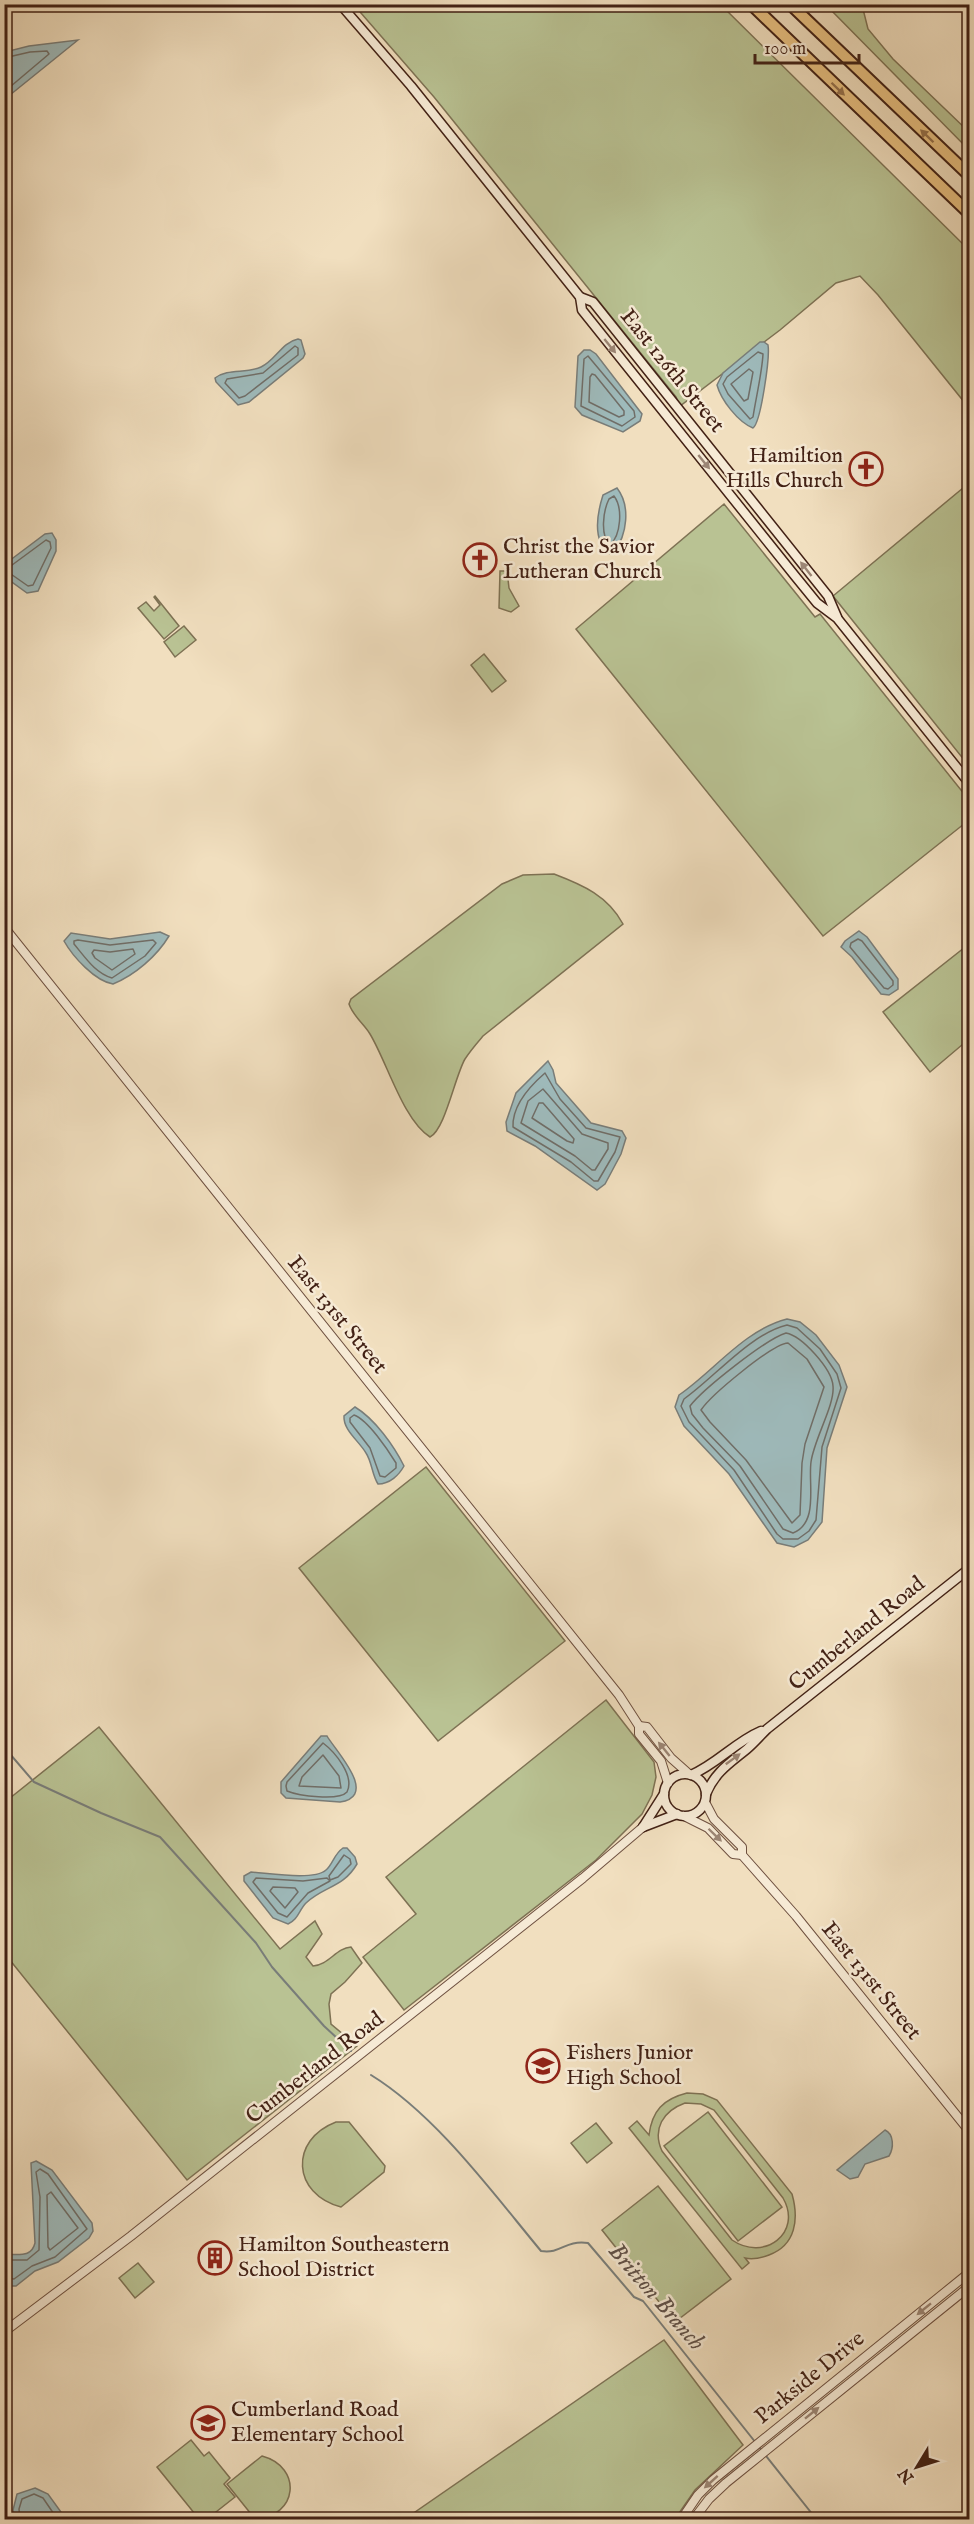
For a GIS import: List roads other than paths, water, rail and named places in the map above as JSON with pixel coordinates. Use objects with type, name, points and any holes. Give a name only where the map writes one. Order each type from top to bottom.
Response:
[{"type":"highway","points":[[751,4],[969,214]]},
{"type":"highway","points":[[790,4],[969,176]]},
{"type":"main road","name":"East 126th Street","points":[[340,4],[411,86],[580,297],[582,310],[817,603],[837,618],[969,784]]},
{"type":"main road","name":"East 126th Street","points":[[580,297],[593,302],[704,440],[828,596],[837,618]]},
{"type":"main road","name":"Cumberland Road","points":[[705,1798],[712,1780],[723,1767],[747,1749],[767,1729],[969,1568]]},
{"type":"main road","name":"Cumberland Road","points":[[690,1775],[709,1767],[747,1737],[767,1729]]},
{"type":"main road","points":[[690,1775],[703,1784],[705,1798],[695,1813],[681,1815],[667,1804],[665,1793],[668,1783],[677,1776],[690,1775]]},
{"type":"main road","name":"Cumberland Road","points":[[644,1827],[665,1793]]},
{"type":"main road","name":"Cumberland Road","points":[[644,1827],[681,1815]]},
{"type":"street","name":"East 131st Street","points":[[4,927],[619,1695],[639,1726],[639,1734],[661,1761],[668,1783]]},
{"type":"street","name":"East 131st Street","points":[[639,1726],[647,1727],[671,1758],[690,1775]]},
{"type":"street","name":"East 131st Street","points":[[705,1798],[714,1819],[742,1848],[742,1855],[796,1916],[969,2132]]},
{"type":"street","name":"East 131st Street","points":[[681,1815],[708,1828],[733,1854],[742,1855]]},
{"type":"street","name":"Cumberland Road","points":[[4,2332],[168,2207],[570,1889],[644,1827]]},
{"type":"street","name":"Parkside Drive","points":[[681,2520],[704,2488],[969,2272]]},
{"type":"street","name":"Parkside Drive","points":[[693,2520],[717,2491],[755,2458],[969,2286]]},
{"type":"water","points":[[78,40],[5,99],[5,52],[29,46]]},
{"type":"water","points":[[301,340],[305,354],[303,358],[249,402],[238,405],[216,382],[215,378],[226,373],[261,367],[287,344]]},
{"type":"water","points":[[760,342],[768,345],[768,362],[762,402],[753,428],[731,410],[717,385],[723,373]]},
{"type":"water","points":[[584,350],[590,350],[596,354],[642,414],[640,421],[623,432],[582,415],[575,407],[578,356]]},
{"type":"water","points":[[617,488],[624,503],[626,520],[622,537],[614,552],[610,554],[600,542],[598,519],[603,495]]},
{"type":"water","points":[[52,533],[56,540],[56,551],[38,591],[27,593],[5,577],[5,564],[45,534]]},
{"type":"water","points":[[859,931],[867,937],[898,979],[898,989],[889,995],[881,994],[852,957],[841,947],[845,941]]},
{"type":"water","points":[[160,932],[169,936],[152,958],[113,984],[99,978],[85,967],[64,941],[71,933],[110,939]]},
{"type":"water","points":[[548,1061],[556,1083],[591,1123],[622,1131],[626,1138],[621,1154],[605,1184],[597,1190],[535,1146],[507,1131],[506,1122],[516,1093]]},
{"type":"water","points":[[787,1319],[800,1322],[816,1335],[839,1365],[847,1387],[827,1448],[822,1522],[808,1540],[794,1547],[777,1543],[729,1474],[684,1426],[675,1407],[679,1395],[730,1352],[757,1332]]},
{"type":"water","points":[[355,1407],[370,1418],[395,1450],[404,1466],[390,1481],[378,1484],[368,1457],[346,1426],[344,1416]]},
{"type":"water","points":[[321,1736],[327,1736],[345,1761],[355,1782],[356,1791],[351,1798],[340,1802],[286,1798],[281,1793],[281,1782]]},
{"type":"water","points":[[343,1848],[347,1848],[355,1857],[357,1864],[352,1872],[346,1878],[313,1897],[288,1924],[273,1918],[244,1881],[244,1876],[251,1872],[301,1876],[320,1873],[328,1868]]},
{"type":"water","points":[[885,2130],[892,2142],[889,2156],[865,2164],[858,2177],[850,2179],[837,2170]]},
{"type":"water","points":[[36,2161],[52,2170],[92,2223],[93,2231],[89,2238],[58,2262],[35,2271],[16,2286],[11,2286],[5,2280],[5,2255],[27,2253],[35,2243],[31,2163]]},
{"type":"water","points":[[35,2488],[48,2494],[66,2519],[15,2519],[13,2510],[17,2494]]},
{"type":"waterway","points":[[4,1747],[34,1782],[160,1837],[256,1943],[272,1967],[324,2026],[351,2051]]},
{"type":"waterway","name":"Britton Branch","points":[[371,2075],[418,2111],[440,2133],[483,2180],[541,2251],[554,2251],[573,2243],[588,2243],[634,2297],[643,2301],[756,2443]]},
{"type":"waterway","name":"Britton Branch","points":[[759,2447],[817,2520]]},
{"type":"place","name":"Hamiltion Hills Church","points":[[866,469]]},
{"type":"place","name":"Christ the Savior Lutheran Church","points":[[480,560]]},
{"type":"place","name":"Fishers Junior High School","points":[[543,2066]]},
{"type":"place","name":"Hamilton Southeastern School District","points":[[215,2258]]},
{"type":"place","name":"Cumberland Road Elementary School","points":[[208,2423]]}]
